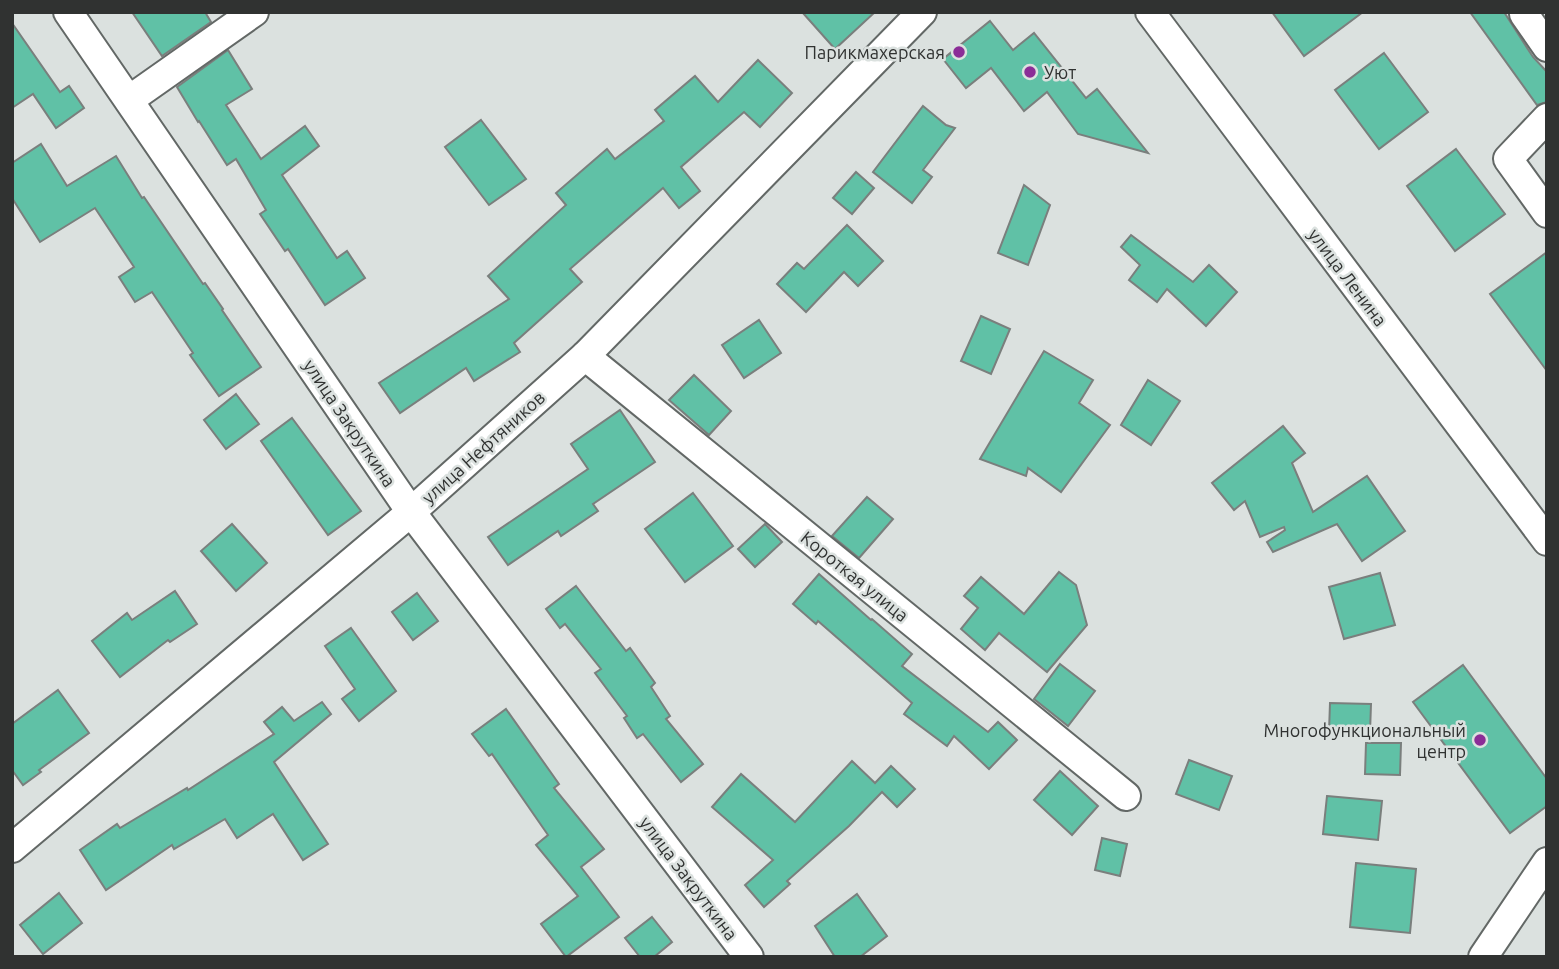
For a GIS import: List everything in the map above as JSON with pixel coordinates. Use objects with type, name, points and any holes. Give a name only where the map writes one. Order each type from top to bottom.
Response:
[{"type":"street","name":"улица Закруткина","points":[[68,12],[411,512],[749,957]]},
{"type":"street","points":[[128,100],[254,12]]},
{"type":"street","name":"улица Нефтяников","points":[[12,848],[411,512],[585,356],[922,12]]},
{"type":"street","name":"улица Ленина","points":[[1153,13],[1547,541]]},
{"type":"street","points":[[1524,14],[1547,47]]},
{"type":"street","points":[[1547,118],[1508,159],[1547,213]]},
{"type":"street","name":"Короткая улица","points":[[585,356],[1126,796]]},
{"type":"street","points":[[1483,957],[1547,862]]},
{"type":"building","points":[[132,12],[205,12],[211,22],[162,56]]},
{"type":"building","points":[[802,12],[875,12],[835,49]]},
{"type":"building","points":[[1272,12],[1363,12],[1304,56]]},
{"type":"building","points":[[1470,12],[1504,12],[1533,57],[1547,72],[1547,102],[1537,105]]},
{"type":"building","points":[[990,21],[1013,50],[1034,33],[1086,98],[1097,89],[1148,153],[1078,134],[1047,92],[1024,111],[991,68],[966,88],[943,59]]},
{"type":"building","points":[[12,23],[60,92],[69,86],[84,108],[56,128],[33,94],[12,108]]},
{"type":"building","points":[[228,50],[252,89],[226,105],[261,159],[305,126],[319,146],[282,175],[337,258],[347,251],[365,278],[325,305],[288,249],[285,251],[260,214],[266,210],[236,159],[227,165],[177,87]]},
{"type":"building","points":[[1384,53],[1428,112],[1379,149],[1335,90]]},
{"type":"building","points":[[758,60],[792,93],[760,127],[744,112],[681,167],[700,191],[679,208],[663,188],[570,269],[582,282],[514,343],[520,352],[474,381],[466,368],[400,413],[379,383],[509,299],[488,276],[566,205],[556,193],[607,149],[615,159],[664,121],[655,110],[695,76],[718,102]]},
{"type":"building","points":[[923,106],[946,125],[955,128],[923,170],[932,177],[912,203],[873,172]]},
{"type":"building","points":[[481,120],[526,179],[489,205],[445,147]]},
{"type":"building","points":[[41,144],[67,186],[116,156],[142,198],[144,197],[203,284],[205,283],[261,367],[219,396],[190,355],[193,353],[152,292],[135,302],[119,277],[134,267],[95,208],[40,242],[12,198],[12,163]]},
{"type":"building","points":[[1456,149],[1505,214],[1455,251],[1407,186]]},
{"type":"building","points":[[856,172],[874,188],[852,214],[833,198]]},
{"type":"building","points":[[1024,185],[1050,205],[1028,265],[998,253]]},
{"type":"building","points":[[847,225],[883,261],[858,286],[844,272],[806,312],[777,284],[797,263],[804,269]]},
{"type":"building","points":[[1131,235],[1193,282],[1209,265],[1237,292],[1206,326],[1167,289],[1157,302],[1129,280],[1140,265],[1121,247]]},
{"type":"building","points":[[1547,252],[1547,371],[1490,294]]},
{"type":"building","points":[[981,316],[1010,329],[991,374],[961,361]]},
{"type":"building","points":[[759,320],[781,353],[744,378],[722,345]]},
{"type":"building","points":[[1044,351],[1093,380],[1079,403],[1110,425],[1061,492],[1028,468],[1026,476],[980,459]]},
{"type":"building","points":[[694,375],[731,411],[709,435],[669,400]]},
{"type":"building","points":[[1148,380],[1180,401],[1151,445],[1121,425]]},
{"type":"building","points":[[236,394],[259,424],[226,449],[204,420]]},
{"type":"building","points":[[620,410],[655,462],[593,504],[598,511],[561,536],[558,531],[508,565],[488,537],[588,469],[571,444]]},
{"type":"building","points":[[292,418],[361,511],[328,535],[261,441]]},
{"type":"building","points":[[1283,426],[1305,453],[1292,463],[1313,512],[1367,476],[1405,531],[1362,561],[1337,524],[1273,552],[1267,542],[1285,530],[1284,527],[1260,537],[1245,501],[1234,510],[1212,483]]},
{"type":"building","points":[[693,493],[733,546],[685,582],[645,529]]},
{"type":"building","points":[[867,497],[893,519],[859,558],[832,536]]},
{"type":"building","points":[[232,524],[267,563],[236,591],[201,551]]},
{"type":"building","points":[[765,524],[782,542],[755,567],[738,549]]},
{"type":"building","points":[[1059,572],[1076,585],[1087,625],[1047,672],[999,633],[985,650],[961,629],[978,608],[964,596],[981,577],[1024,614]]},
{"type":"building","points":[[1380,573],[1395,625],[1344,639],[1329,587]]},
{"type":"building","points":[[819,574],[912,654],[902,666],[988,732],[998,722],[1017,740],[989,769],[954,736],[947,746],[904,714],[912,703],[818,621],[816,624],[793,604]]},
{"type":"building","points":[[576,586],[626,651],[630,648],[655,683],[651,687],[670,716],[666,719],[703,764],[681,782],[643,734],[637,738],[624,718],[627,716],[595,673],[601,669],[565,624],[560,628],[546,609]]},
{"type":"building","points":[[175,591],[197,624],[170,642],[168,640],[120,677],[92,641],[127,613],[132,620]]},
{"type":"building","points":[[417,593],[438,621],[413,640],[392,612]]},
{"type":"building","points":[[351,628],[396,691],[359,721],[342,699],[355,689],[325,646]]},
{"type":"building","points":[[1060,664],[1095,691],[1068,726],[1034,699]]},
{"type":"building","name":"Многофункциональный центр","points":[[1463,665],[1547,779],[1547,806],[1510,833],[1413,702]]},
{"type":"building","points":[[58,690],[89,733],[23,785],[12,770],[12,724]]},
{"type":"building","points":[[322,702],[331,714],[274,762],[328,844],[303,860],[273,814],[237,838],[225,819],[174,849],[172,845],[106,890],[80,850],[117,824],[120,828],[187,788],[188,790],[274,734],[264,722],[282,707],[294,721]]},
{"type":"building","points":[[1330,703],[1371,704],[1370,733],[1329,732]]},
{"type":"building","points":[[506,709],[559,784],[554,788],[604,849],[581,867],[619,917],[566,957],[541,924],[578,896],[536,845],[548,835],[492,754],[489,756],[472,734]]},
{"type":"building","points":[[1366,743],[1401,743],[1400,775],[1365,774]]},
{"type":"building","points":[[1189,760],[1232,776],[1219,810],[1176,794]]},
{"type":"building","points":[[852,761],[875,783],[891,766],[915,789],[897,807],[882,792],[849,826],[787,881],[790,884],[764,907],[745,885],[773,860],[712,807],[741,774],[795,822]]},
{"type":"building","points":[[1060,771],[1098,806],[1072,835],[1034,800]]},
{"type":"building","points":[[1327,796],[1382,801],[1378,840],[1323,834]]},
{"type":"building","points":[[1102,838],[1127,844],[1120,876],[1095,870]]},
{"type":"building","points":[[1356,863],[1416,869],[1410,933],[1350,927]]},
{"type":"building","points":[[59,893],[82,923],[43,954],[20,925]]},
{"type":"building","points":[[857,894],[887,936],[860,957],[835,957],[815,926]]},
{"type":"building","points":[[652,917],[672,942],[654,957],[640,957],[625,938]]},
{"type":"place","name":"Парикмахерская","points":[[959,52]]},
{"type":"place","name":"Уют","points":[[1030,72]]},
{"type":"place","name":"Многофункциональный центр","points":[[1480,740]]}]
